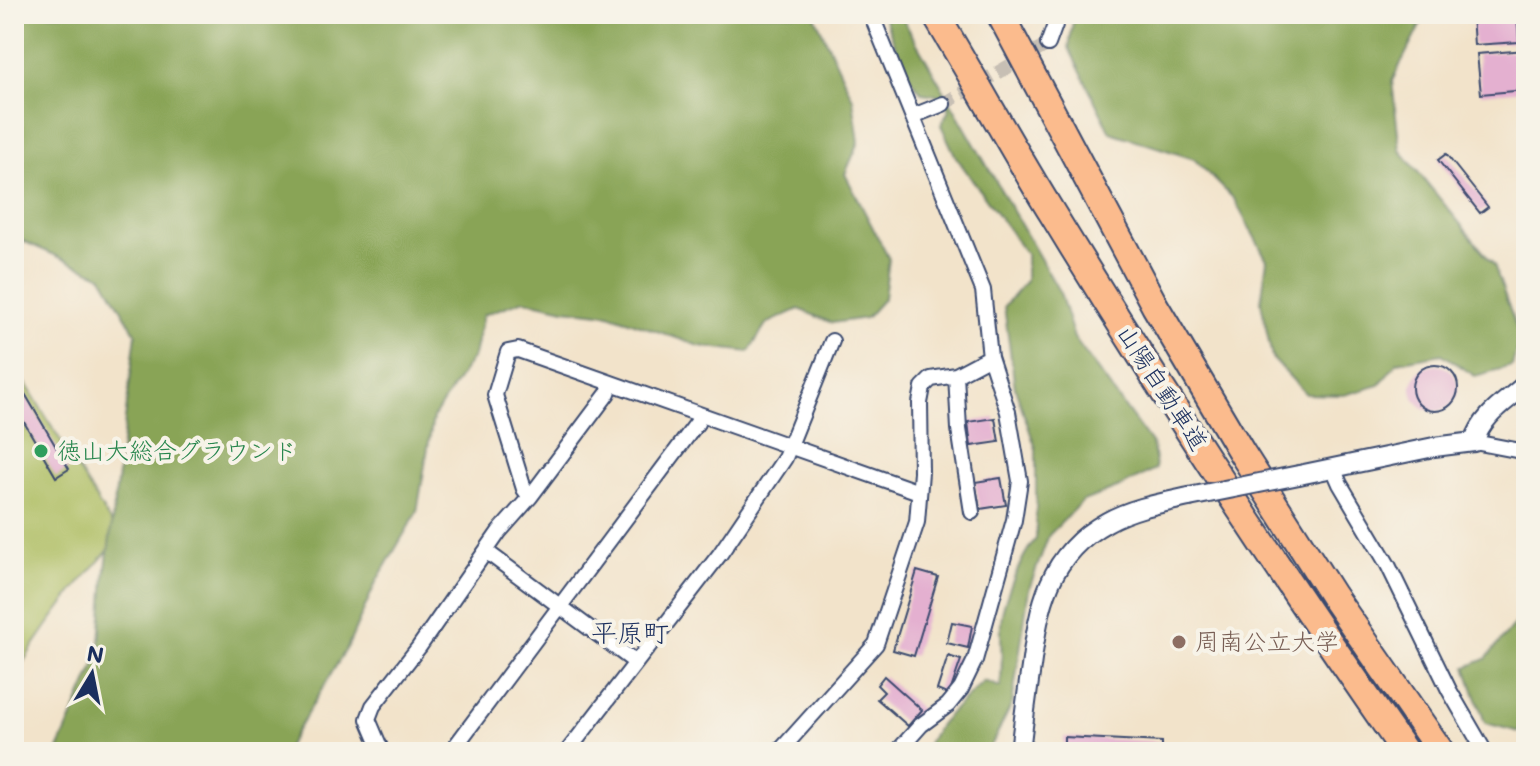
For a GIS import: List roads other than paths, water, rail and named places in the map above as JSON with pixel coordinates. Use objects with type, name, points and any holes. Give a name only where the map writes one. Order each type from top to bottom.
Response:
[{"type":"highway","name":"山陽自動車道","points":[[935,14],[1050,211],[1161,389],[1307,612],[1405,752]]},
{"type":"highway","name":"山陽自動車道","points":[[1000,14],[1148,292],[1242,453],[1333,596],[1441,752]]},
{"type":"street","points":[[871,14],[983,290],[990,357],[1008,412],[1020,481],[1014,520],[975,660],[961,689],[948,705],[921,725],[897,752]]},
{"type":"street","points":[[1048,44],[1055,25],[1051,14]]},
{"type":"street","points":[[913,116],[943,104]]},
{"type":"street","points":[[567,752],[720,554],[792,447],[832,341]]},
{"type":"street","points":[[530,497],[524,489],[495,395],[508,352],[518,350],[919,492]]},
{"type":"street","points":[[779,752],[876,644],[917,522],[923,387],[931,379],[956,375],[990,357]]},
{"type":"street","points":[[956,375],[959,429],[972,512]]},
{"type":"street","points":[[382,752],[368,719],[373,706],[499,532],[530,497],[608,393],[611,384]]},
{"type":"street","points":[[1474,442],[1487,415],[1526,384]]},
{"type":"street","points":[[451,752],[700,415]]},
{"type":"street","points":[[1020,752],[1038,614],[1047,587],[1062,560],[1083,539],[1107,522],[1142,507],[1434,447],[1474,442],[1526,452]]},
{"type":"street","points":[[1333,468],[1388,565],[1449,690],[1485,752]]},
{"type":"street","points":[[487,552],[635,662]]},
{"type":"tunnel","points":[[943,104],[1048,44]]},
{"type":"place","name":"徳山大総合グラウンド","points":[[41,451]]},
{"type":"place","name":"周南公立大学","points":[[1179,642]]},
{"type":"district","name":"平原町","points":[[630,633]]}]
